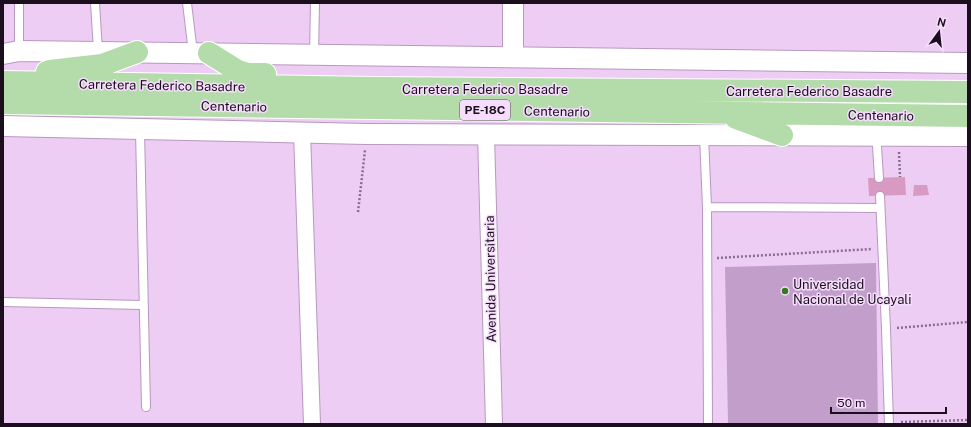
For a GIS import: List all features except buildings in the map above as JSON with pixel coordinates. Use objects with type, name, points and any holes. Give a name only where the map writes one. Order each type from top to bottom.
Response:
[{"type":"highway","points":[[11,82],[50,71],[102,65],[137,52]]},
{"type":"highway","points":[[201,53],[238,71],[248,74],[336,76],[354,79],[374,88]]},
{"type":"highway","name":"Carretera Federico Basadre","points":[[11,82],[374,88],[968,92]]},
{"type":"highway","name":"Centenario","points":[[3,103],[968,116]]},
{"type":"highway","points":[[722,113],[782,135]]},
{"type":"street","points":[[513,3],[513,57]]},
{"type":"street","points":[[11,53],[137,52],[968,62]]},
{"type":"street","points":[[3,126],[367,134],[782,135],[876,141],[968,136]]},
{"type":"street","points":[[302,132],[312,424]]},
{"type":"street","name":"Avenida Universitaria","points":[[486,134],[494,424]]},
{"type":"lane","points":[[11,53],[19,3]]},
{"type":"lane","points":[[95,3],[98,52]]},
{"type":"lane","points":[[187,3],[201,53]]},
{"type":"lane","points":[[314,55],[315,3]]},
{"type":"lane","points":[[140,129],[146,407]]},
{"type":"lane","points":[[704,136],[707,208],[708,424]]},
{"type":"lane","points":[[876,141],[879,178]]},
{"type":"lane","points":[[880,196],[889,423]]},
{"type":"lane","points":[[707,208],[880,208]]},
{"type":"lane","points":[[3,302],[143,305]]},
{"type":"path","points":[[358,212],[367,134]]},
{"type":"path","points":[[876,141],[899,146],[900,177]]},
{"type":"path","points":[[707,259],[882,248]]},
{"type":"path","points":[[886,329],[968,322]]},
{"type":"path","points":[[889,423],[968,420]]},
{"type":"shaded area","points":[[876,263],[878,424],[728,424],[725,267]]},
{"type":"place","name":"Universidad Nacional de Ucayali","points":[[785,291]]}]
